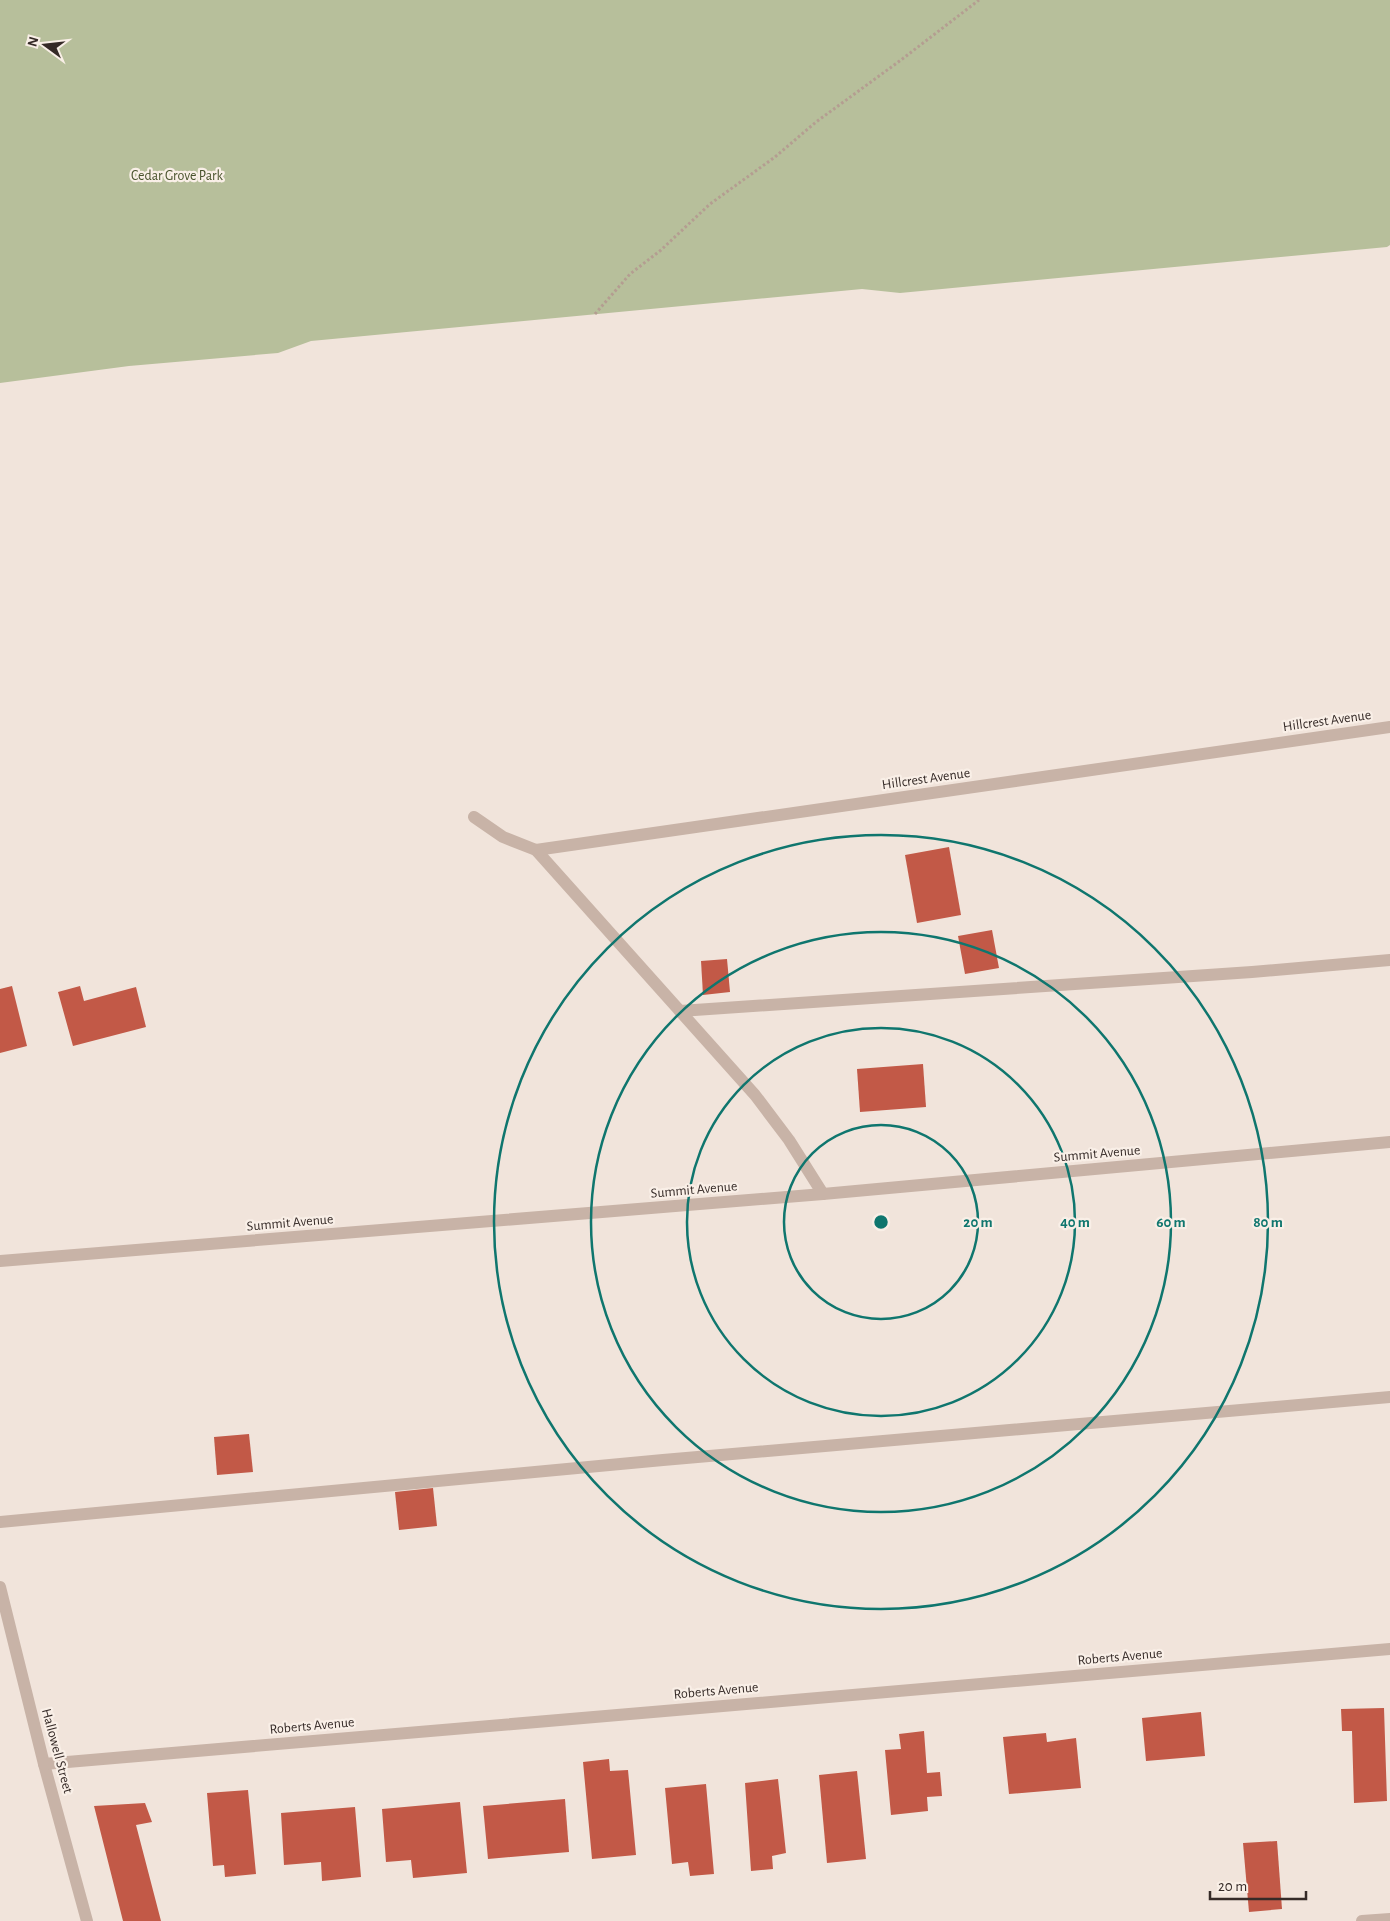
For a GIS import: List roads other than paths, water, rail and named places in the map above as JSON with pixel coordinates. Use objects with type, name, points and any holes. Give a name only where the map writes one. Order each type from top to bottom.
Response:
[{"type":"street","name":"Hillcrest Avenue","points":[[474,817],[503,837],[536,850],[1390,727]]},
{"type":"street","points":[[536,850],[755,1095],[789,1140],[823,1194]]},
{"type":"street","points":[[680,1011],[1252,972],[1390,960]]},
{"type":"street","name":"Summit Avenue","points":[[0,1261],[823,1194],[1390,1142]]},
{"type":"street","points":[[0,1522],[643,1462],[1390,1397]]},
{"type":"street","name":"Hallowell Street","points":[[0,1587],[44,1764],[87,1921]]},
{"type":"street","name":"Roberts Avenue","points":[[44,1764],[1390,1649]]},
{"type":"street","points":[[1362,1921],[1390,1919]]},
{"type":"park label","name":"Cedar Grove Park","points":[[177,176]]}]
